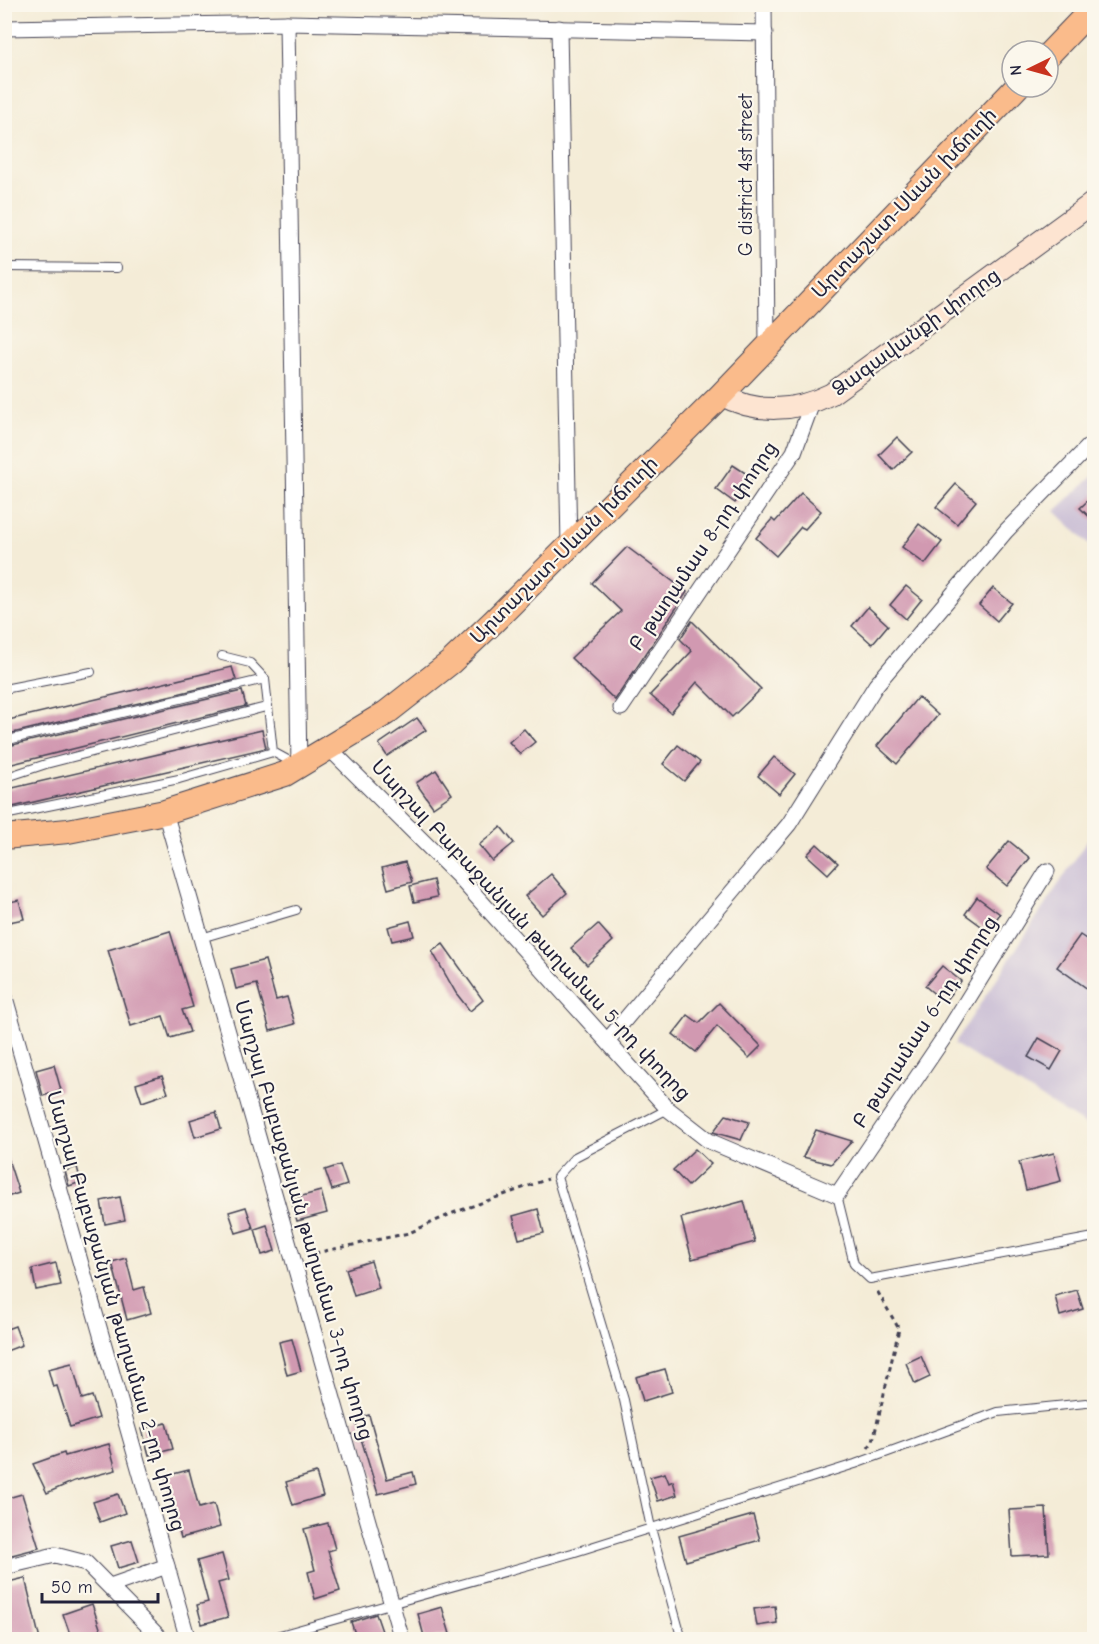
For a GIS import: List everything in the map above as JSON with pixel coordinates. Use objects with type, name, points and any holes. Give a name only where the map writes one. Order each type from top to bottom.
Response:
[{"type":"main road","points":[[1060,43],[1095,7]]},
{"type":"main road","name":"Արտաշատ-Սևան խճուղի","points":[[4,837],[68,831],[165,812],[285,774],[386,713],[451,662],[569,546],[721,395],[1005,99]]},
{"type":"street","name":"G district 4st street","points":[[764,4],[766,346]]},
{"type":"street","points":[[4,28],[287,23],[765,33]]},
{"type":"street","points":[[287,23],[299,766]]},
{"type":"street","points":[[559,28],[569,546]]},
{"type":"street","name":"Ձագավանքի փողոց","points":[[721,395],[740,405],[759,408],[789,408],[812,404],[831,394],[1095,202]]},
{"type":"street","name":"Բ թաղամաս 8-րդ փողոց","points":[[621,708],[794,452],[812,404]]},
{"type":"street","points":[[608,1040],[789,824],[876,685],[1006,531],[1095,441]]},
{"type":"street","name":"Մարշալ Բաբաջանյան թաղամաս 5-րդ փողոց","points":[[329,748],[458,876],[668,1109],[709,1141],[837,1195]]},
{"type":"street","name":"Մարշալ Բաբաջանյան թաղամաս 3-րդ փողոց","points":[[165,812],[402,1640]]},
{"type":"street","name":"Բ թաղամաս 6-րդ փողոց","points":[[837,1195],[945,1036],[1047,871]]},
{"type":"street","name":"Մարշալ Բաբաջանյան թաղամաս 2-րդ փողոց","points":[[4,994],[188,1640]]},
{"type":"street","points":[[4,1567],[55,1555],[86,1563],[162,1640]]},
{"type":"street","points":[[110,1586],[167,1566]]},
{"type":"lane","points":[[4,267],[117,268]]},
{"type":"lane","points":[[222,656],[250,663],[265,679],[266,707],[273,752]]},
{"type":"lane","points":[[4,689],[91,672]]},
{"type":"lane","points":[[4,741],[265,679]]},
{"type":"lane","points":[[4,778],[57,761],[266,707]]},
{"type":"lane","points":[[4,815],[179,779],[273,752],[299,766]]},
{"type":"lane","points":[[201,938],[296,910]]},
{"type":"lane","points":[[668,1109],[575,1157],[556,1176],[624,1400],[651,1528],[682,1640]]},
{"type":"lane","points":[[837,1195],[854,1264],[870,1279],[1095,1237]]},
{"type":"lane","points":[[262,1640],[572,1553],[855,1464],[998,1412],[1086,1403]]},
{"type":"path","points":[[293,1258],[409,1233],[453,1213],[556,1176]]},
{"type":"path","points":[[855,1464],[873,1441],[899,1329],[870,1279]]},
{"type":"shaded area","points":[[1094,475],[1094,549],[1055,511]]},
{"type":"shaded area","points":[[1094,830],[1094,1130],[954,1044]]},
{"type":"building","points":[[897,437],[912,452],[893,470],[879,455]]},
{"type":"building","points":[[733,465],[753,478],[735,503],[716,489]]},
{"type":"building","points":[[956,484],[976,501],[957,524],[936,507]]},
{"type":"building","points":[[801,493],[821,511],[805,529],[801,527],[776,556],[756,538],[772,519],[775,522]]},
{"type":"building","points":[[1095,494],[1095,522],[1080,508]]},
{"type":"building","points":[[919,524],[942,542],[925,564],[902,547]]},
{"type":"building","points":[[627,547],[687,592],[615,700],[571,658],[621,611],[592,583]]},
{"type":"building","points":[[906,586],[922,599],[906,619],[890,605]]},
{"type":"building","points":[[993,588],[1012,603],[997,621],[979,605]]},
{"type":"building","points":[[868,607],[888,625],[872,644],[852,626]]},
{"type":"building","points":[[692,621],[761,689],[732,717],[697,682],[671,713],[650,695],[692,651],[680,639]]},
{"type":"building","points":[[232,667],[236,680],[4,735],[4,721]]},
{"type":"building","points":[[242,691],[246,706],[4,766],[4,747]]},
{"type":"building","points":[[918,697],[938,715],[897,764],[877,746]]},
{"type":"building","points":[[417,718],[426,730],[387,756],[379,744]]},
{"type":"building","points":[[524,729],[535,742],[520,754],[509,742]]},
{"type":"building","points":[[262,730],[266,748],[8,808],[4,790]]},
{"type":"building","points":[[678,745],[700,762],[684,781],[663,764]]},
{"type":"building","points":[[774,757],[795,774],[779,794],[758,776]]},
{"type":"building","points":[[436,770],[452,794],[433,807],[416,783]]},
{"type":"building","points":[[501,827],[514,843],[492,861],[479,845]]},
{"type":"building","points":[[1009,841],[1030,858],[1007,886],[986,869]]},
{"type":"building","points":[[817,844],[838,863],[828,874],[807,855]]},
{"type":"building","points":[[405,862],[412,882],[388,889],[382,868]]},
{"type":"building","points":[[551,874],[567,893],[542,915],[525,896]]},
{"type":"building","points":[[433,880],[437,897],[414,902],[410,886]]},
{"type":"building","points":[[977,897],[1000,914],[988,931],[965,914]]},
{"type":"building","points":[[19,900],[24,919],[4,923],[4,903]]},
{"type":"building","points":[[410,921],[414,936],[392,941],[388,927]]},
{"type":"building","points":[[598,924],[613,941],[587,965],[571,948]]},
{"type":"building","points":[[170,931],[193,1007],[182,1010],[190,1032],[170,1038],[163,1016],[131,1026],[108,950]]},
{"type":"building","points":[[1080,935],[1095,945],[1095,994],[1057,967]]},
{"type":"building","points":[[443,944],[483,1000],[470,1011],[456,993],[432,951]]},
{"type":"building","points":[[265,960],[276,1000],[287,997],[295,1024],[270,1031],[257,984],[236,989],[231,969]]},
{"type":"building","points":[[942,966],[961,981],[944,1002],[925,986]]},
{"type":"building","points":[[719,1003],[761,1046],[749,1058],[717,1026],[696,1052],[673,1034],[688,1015],[699,1023]]},
{"type":"building","points":[[1039,1038],[1062,1051],[1051,1070],[1028,1057]]},
{"type":"building","points":[[54,1065],[61,1090],[43,1096],[36,1070]]},
{"type":"building","points":[[162,1076],[168,1093],[142,1102],[136,1084]]},
{"type":"building","points":[[216,1112],[221,1129],[195,1137],[190,1120]]},
{"type":"building","points":[[726,1115],[749,1122],[741,1140],[713,1132]]},
{"type":"building","points":[[816,1130],[852,1141],[831,1164],[803,1157]]},
{"type":"building","points":[[695,1149],[711,1164],[688,1186],[673,1170]]},
{"type":"building","points":[[1054,1153],[1061,1181],[1026,1190],[1019,1162]]},
{"type":"building","points":[[4,1156],[7,1156],[19,1193],[4,1198]]},
{"type":"building","points":[[340,1165],[347,1185],[332,1190],[325,1170]]},
{"type":"building","points":[[77,1167],[81,1182],[69,1186],[65,1171]]},
{"type":"building","points":[[321,1191],[327,1213],[297,1221],[291,1199]]},
{"type":"building","points":[[120,1197],[125,1220],[105,1224],[101,1201]]},
{"type":"building","points":[[744,1201],[755,1242],[692,1259],[681,1218]]},
{"type":"building","points":[[246,1207],[253,1228],[236,1233],[229,1212]]},
{"type":"building","points":[[538,1209],[544,1233],[519,1239],[513,1216]]},
{"type":"building","points":[[267,1225],[275,1251],[262,1255],[255,1229]]},
{"type":"building","points":[[126,1258],[134,1290],[144,1287],[151,1313],[127,1320],[112,1262]]},
{"type":"building","points":[[371,1261],[379,1288],[354,1296],[346,1269]]},
{"type":"building","points":[[56,1263],[61,1285],[36,1290],[32,1269]]},
{"type":"building","points":[[1077,1290],[1083,1309],[1060,1316],[1055,1296]]},
{"type":"building","points":[[15,1326],[22,1345],[4,1352],[4,1330]]},
{"type":"building","points":[[292,1339],[301,1371],[287,1375],[279,1342]]},
{"type":"building","points":[[921,1356],[930,1377],[915,1384],[906,1363]]},
{"type":"building","points":[[72,1363],[82,1399],[92,1396],[99,1418],[70,1427],[57,1386],[53,1387],[48,1369]]},
{"type":"building","points":[[665,1369],[672,1392],[643,1401],[636,1377]]},
{"type":"building","points":[[369,1415],[387,1479],[413,1472],[416,1484],[378,1494],[355,1419]]},
{"type":"building","points":[[166,1423],[173,1449],[149,1455],[142,1429]]},
{"type":"building","points":[[109,1444],[116,1470],[74,1481],[47,1493],[33,1464],[64,1453],[65,1456]]},
{"type":"building","points":[[189,1470],[199,1508],[214,1504],[220,1527],[181,1538],[165,1476]]},
{"type":"building","points":[[316,1473],[323,1496],[293,1505],[286,1482]]},
{"type":"building","points":[[665,1473],[669,1483],[673,1481],[677,1495],[658,1501],[650,1477]]},
{"type":"building","points":[[22,1494],[39,1548],[4,1557],[4,1499]]},
{"type":"building","points":[[118,1494],[125,1513],[100,1522],[93,1502]]},
{"type":"building","points":[[1046,1508],[1049,1554],[1012,1556],[1009,1510]]},
{"type":"building","points":[[753,1515],[760,1540],[686,1561],[679,1536]]},
{"type":"building","points":[[328,1523],[335,1549],[328,1551],[340,1591],[315,1599],[308,1572],[315,1570],[304,1529]]},
{"type":"building","points":[[132,1540],[139,1562],[118,1568],[111,1546]]},
{"type":"building","points":[[222,1554],[229,1580],[218,1583],[228,1617],[202,1624],[197,1605],[208,1602],[197,1561]]},
{"type":"building","points":[[25,1578],[40,1640],[4,1640],[4,1583]]},
{"type":"building","points":[[92,1604],[104,1640],[72,1640],[63,1614]]},
{"type":"building","points":[[775,1606],[777,1623],[757,1626],[754,1609]]},
{"type":"building","points":[[442,1607],[450,1634],[425,1640],[418,1614]]},
{"type":"building","points":[[376,1614],[385,1640],[357,1640],[351,1622]]}]
